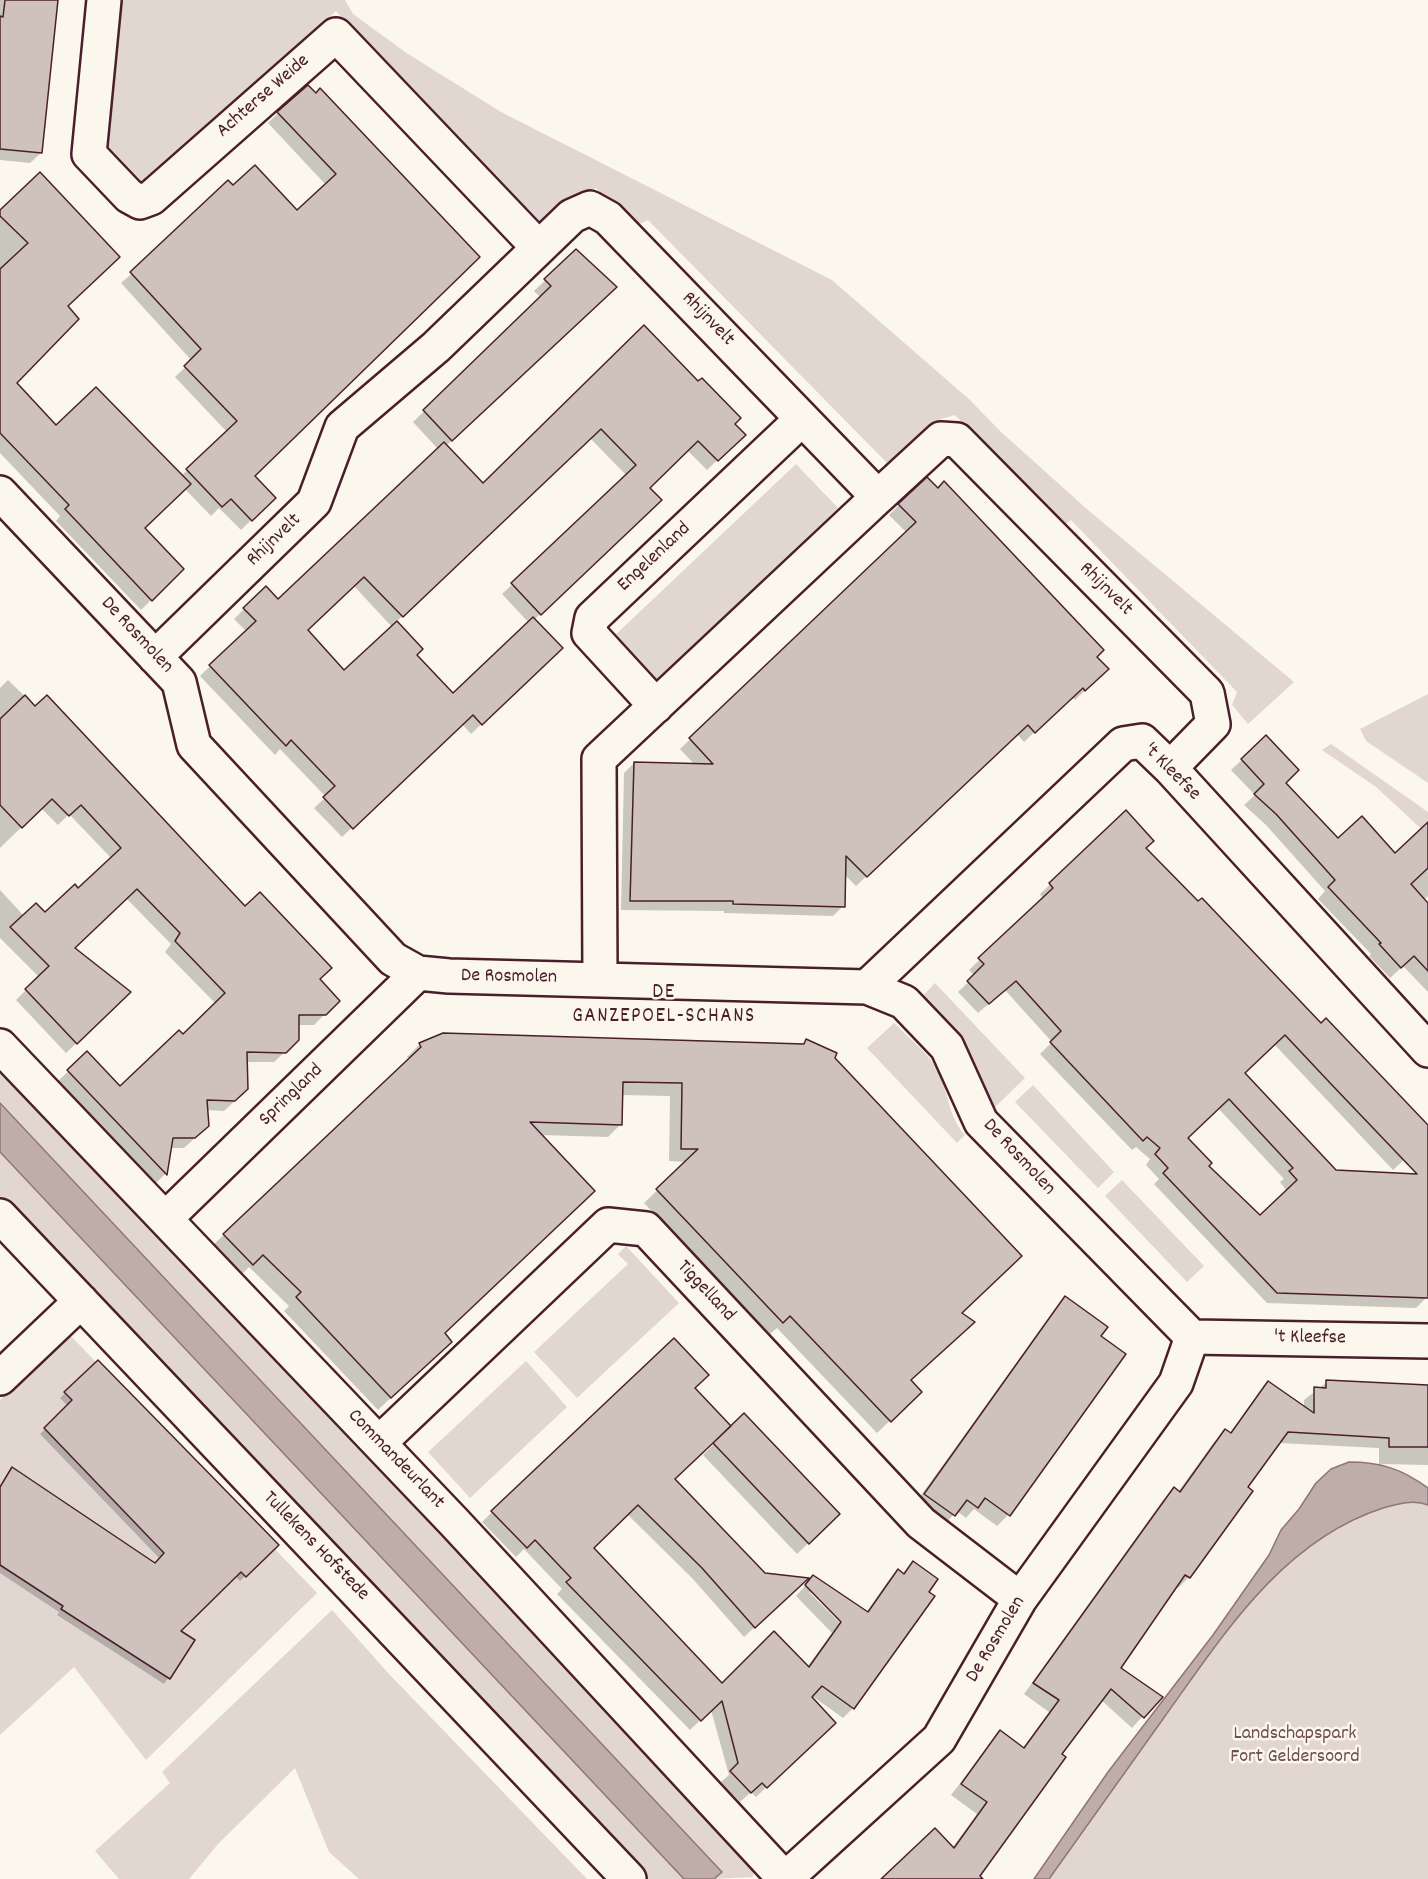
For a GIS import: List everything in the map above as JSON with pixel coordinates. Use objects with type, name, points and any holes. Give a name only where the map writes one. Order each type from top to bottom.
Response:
[{"type":"street","name":"Achterse Weide","points":[[104,0],[89,154],[129,196],[140,202],[151,198],[336,34],[538,247]]},
{"type":"street","name":"Rhijnvelt","points":[[155,657],[314,502],[342,427],[436,347],[572,216],[590,208],[608,218],[878,497],[941,439],[957,440],[1207,693],[1213,724],[1170,768]]},
{"type":"street","name":"Engelenland","points":[[656,706],[589,633],[592,618],[802,419]]},
{"type":"street","name":"De Rosmolen","points":[[0,493],[179,682],[194,745],[393,959],[418,973],[448,976],[867,987],[904,1002],[947,1047],[981,1122],[1192,1337],[1176,1383],[1020,1599],[939,1739],[785,1879]]},
{"type":"street","points":[[600,980],[599,759],[878,497]]},
{"type":"street","name":"'t Kleefse","points":[[867,987],[1124,744],[1142,741],[1170,768],[1428,1050]]},
{"type":"street","name":"Springland","points":[[165,1219],[418,973]]},
{"type":"street","name":"Commandeurlant","points":[[0,1046],[379,1443],[785,1879]]},
{"type":"street","name":"Tullekens Hofstede","points":[[0,1216],[629,1879]]},
{"type":"street","name":"Tiggelland","points":[[379,1443],[608,1225],[646,1229],[921,1523],[1020,1599]]},
{"type":"street","points":[[0,1378],[81,1301]]},
{"type":"street","name":"'t Kleefse","points":[[1192,1337],[1428,1341]]},
{"type":"green space","points":[[117,0],[345,0],[353,14],[408,54],[501,112],[832,280],[970,400],[1000,431],[1088,510],[1294,682],[1248,724],[1232,705],[1237,692],[1071,520],[1059,528],[955,415],[938,420],[888,464],[648,220],[635,226],[596,188],[538,225],[336,11],[140,187],[102,143]]},
{"type":"green space","points":[[796,464],[838,508],[653,683],[612,638]]},
{"type":"green space","points":[[1428,694],[1428,783],[1366,741],[1360,729]]},
{"type":"green space","points":[[1331,744],[1428,812],[1428,835],[1376,787],[1322,750]]},
{"type":"green space","points":[[935,983],[1025,1078],[988,1114],[916,1003]]},
{"type":"green space","points":[[894,1023],[925,1054],[940,1075],[956,1122],[965,1135],[957,1143],[867,1048]]},
{"type":"green space","points":[[0,1064],[755,1865],[753,1877],[714,1879],[722,1871],[0,1103]]},
{"type":"green space","points":[[1033,1085],[1114,1172],[1098,1188],[1015,1102]]},
{"type":"green space","points":[[0,1152],[684,1879],[642,1879],[0,1199]]},
{"type":"green space","points":[[1122,1180],[1204,1266],[1187,1282],[1105,1196]]},
{"type":"green space","points":[[626,1246],[679,1303],[577,1398],[534,1352],[628,1264],[618,1254]]},
{"type":"green space","points":[[69,1334],[317,1593],[146,1760],[74,1667],[0,1735],[0,1400]]},
{"type":"green space","points":[[526,1361],[567,1407],[470,1498],[428,1452]]},
{"type":"green space","name":"Landschapspark Fort Geldersoord","points":[[1349,1462],[1371,1463],[1391,1468],[1428,1488],[1428,1879],[1034,1879],[1108,1772],[1213,1635],[1269,1555],[1281,1530],[1299,1509],[1316,1483],[1331,1469]]},
{"type":"green space","points":[[332,1610],[389,1674],[587,1879],[359,1879],[329,1852],[295,1768],[218,1844],[189,1879],[119,1879],[95,1851],[170,1783],[162,1772]]},
{"type":"shaded area","points":[[0,1103],[722,1872],[714,1879],[684,1879],[0,1152]]},
{"type":"shaded area","points":[[1349,1462],[1371,1463],[1400,1471],[1428,1488],[1428,1505],[1417,1502],[1400,1504],[1383,1508],[1347,1523],[1314,1543],[1284,1568],[1257,1595],[1208,1656],[1049,1879],[1034,1879],[1108,1772],[1213,1635],[1269,1555],[1281,1530],[1299,1509],[1316,1483],[1331,1469]]},
{"type":"building","points":[[5,0],[58,0],[42,153],[0,149],[0,16],[3,17]]},
{"type":"building","points":[[308,85],[316,93],[320,88],[480,257],[255,476],[276,498],[252,521],[231,499],[222,507],[186,469],[237,421],[184,366],[201,349],[130,272],[228,180],[233,185],[255,165],[297,210],[336,174],[277,112]]},
{"type":"building","points":[[40,172],[120,257],[68,306],[79,319],[17,383],[56,425],[96,387],[191,484],[145,528],[184,569],[152,601],[65,509],[69,505],[0,433],[0,269],[28,243],[0,216],[0,210]]},
{"type":"building","points":[[576,249],[617,287],[452,441],[423,410],[551,286],[544,279]]},
{"type":"building","points":[[644,325],[698,381],[702,378],[741,418],[735,424],[746,435],[718,461],[698,441],[650,488],[662,500],[541,615],[511,583],[636,465],[601,429],[403,617],[364,577],[308,630],[344,670],[397,621],[423,649],[417,655],[453,693],[533,617],[563,648],[482,725],[473,715],[353,829],[323,797],[335,786],[291,740],[286,746],[209,665],[256,621],[243,608],[266,586],[278,599],[444,442],[483,483]]},
{"type":"building","points":[[927,477],[938,488],[944,481],[1104,650],[1097,657],[1109,669],[1085,691],[1083,688],[1035,733],[1028,725],[867,877],[846,856],[845,907],[733,904],[733,901],[630,901],[634,762],[713,764],[689,738],[916,522],[898,504]]},
{"type":"building","points":[[25,695],[35,706],[47,695],[245,906],[260,892],[332,968],[320,979],[340,1001],[326,1015],[299,1015],[299,1040],[286,1053],[247,1052],[248,1089],[235,1101],[207,1100],[209,1126],[195,1138],[173,1138],[167,1175],[67,1070],[87,1051],[120,1086],[179,1030],[183,1034],[225,993],[175,941],[180,933],[137,889],[75,948],[131,992],[77,1044],[25,989],[49,966],[10,927],[36,903],[45,912],[75,884],[78,888],[121,848],[81,805],[69,816],[52,799],[22,828],[0,805],[0,719]]},
{"type":"building","points":[[1266,735],[1299,770],[1286,783],[1338,838],[1362,816],[1395,853],[1428,822],[1428,868],[1411,884],[1428,903],[1428,971],[1414,956],[1401,968],[1379,944],[1381,943],[1328,887],[1335,880],[1276,814],[1254,794],[1264,784],[1241,759]]},
{"type":"building","points":[[1126,810],[1154,841],[1146,848],[1198,901],[1202,898],[1321,1023],[1326,1018],[1428,1125],[1428,1298],[1277,1293],[1163,1173],[1168,1168],[1155,1154],[1160,1148],[1147,1137],[1143,1141],[1050,1042],[1061,1031],[1016,981],[989,1004],[967,981],[984,964],[978,958],[1053,888],[1049,883]],"holes":[[[1285,1035],[1332,1085],[1417,1174],[1336,1170],[1245,1073]],[[1229,1099],[1293,1168],[1289,1171],[1297,1180],[1260,1215],[1209,1166],[1212,1163],[1188,1138]]]},
{"type":"building","points":[[443,1033],[804,1044],[806,1039],[837,1053],[835,1058],[1022,1256],[962,1313],[975,1322],[911,1380],[922,1392],[891,1422],[790,1316],[783,1323],[656,1189],[698,1149],[681,1149],[682,1083],[623,1082],[622,1125],[530,1122],[595,1191],[445,1333],[452,1342],[391,1398],[296,1297],[301,1292],[263,1255],[253,1265],[223,1234],[421,1047],[419,1043]]},
{"type":"building","points":[[1065,1296],[1108,1327],[1101,1336],[1126,1354],[1010,1516],[985,1498],[978,1508],[967,1500],[955,1516],[924,1494]]},
{"type":"building","points":[[674,1338],[709,1375],[695,1388],[731,1426],[675,1479],[765,1573],[809,1578],[755,1628],[702,1568],[638,1505],[594,1548],[722,1683],[774,1631],[809,1667],[841,1622],[805,1585],[813,1575],[868,1612],[898,1569],[904,1574],[913,1561],[938,1579],[929,1592],[935,1596],[854,1709],[822,1686],[812,1697],[836,1723],[767,1788],[762,1783],[751,1793],[730,1771],[738,1763],[722,1701],[701,1721],[566,1582],[571,1578],[535,1540],[527,1548],[491,1511]]},
{"type":"building","points":[[98,1360],[279,1545],[246,1577],[241,1572],[181,1631],[195,1640],[170,1679],[61,1609],[63,1606],[0,1565],[0,1487],[12,1467],[155,1563],[164,1553],[44,1428],[72,1400],[64,1392]]},
{"type":"building","points":[[1326,1380],[1428,1385],[1428,1447],[1389,1447],[1389,1438],[1288,1432],[1248,1487],[1253,1491],[1190,1578],[1185,1575],[1121,1668],[1163,1697],[1144,1718],[1111,1689],[1062,1754],[1066,1757],[980,1876],[983,1879],[881,1879],[935,1828],[954,1848],[987,1802],[961,1784],[1000,1730],[1024,1748],[1059,1700],[1033,1683],[1174,1487],[1180,1492],[1225,1429],[1231,1433],[1268,1381],[1314,1413],[1314,1387],[1326,1388]]},
{"type":"building","points":[[744,1413],[840,1514],[809,1544],[713,1443]]},
{"type":"district","name":"DE GANZEPOEL-SCHANS","points":[[664,1006]]}]
